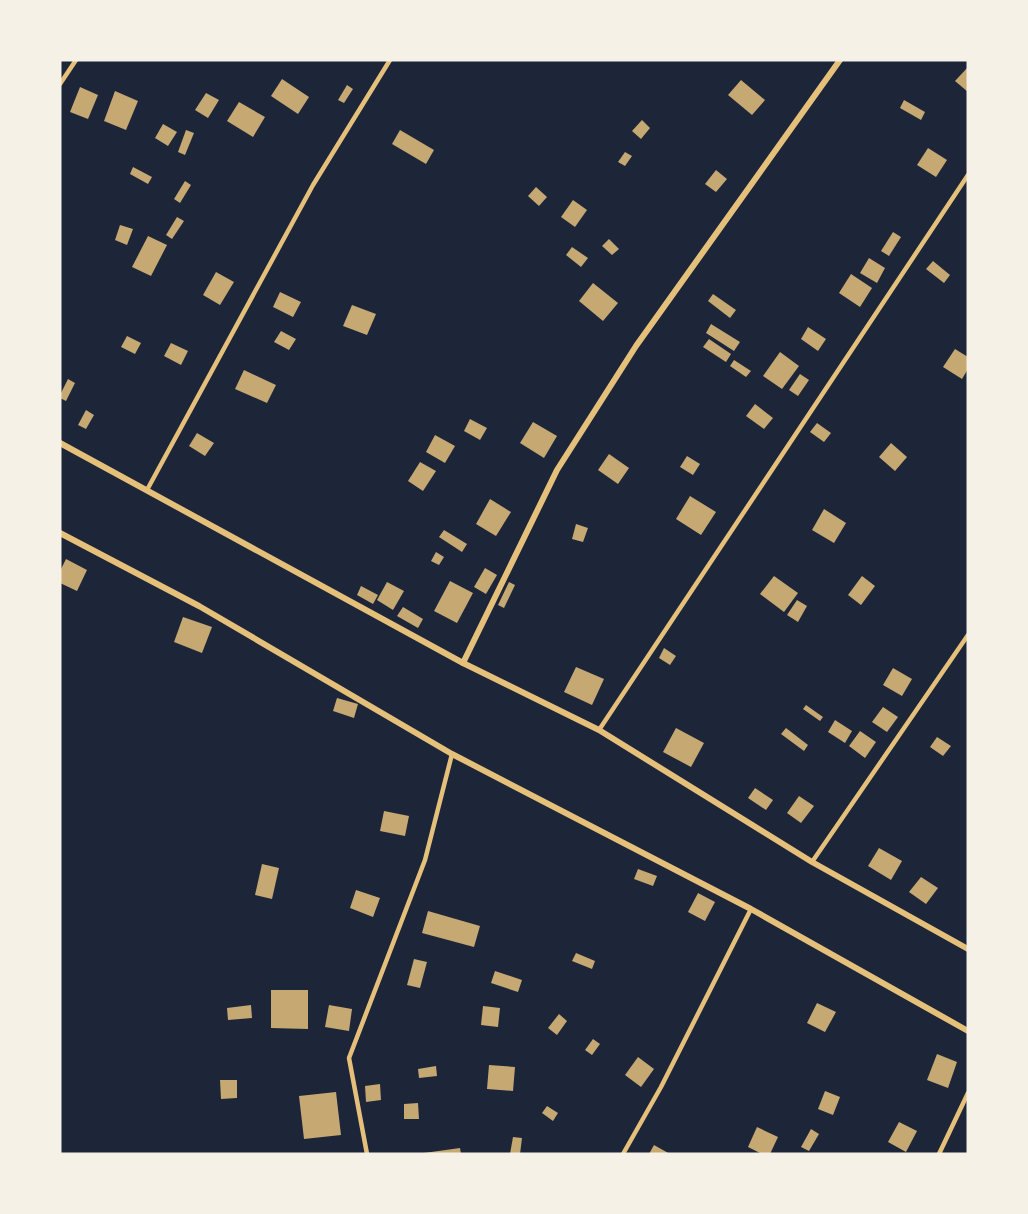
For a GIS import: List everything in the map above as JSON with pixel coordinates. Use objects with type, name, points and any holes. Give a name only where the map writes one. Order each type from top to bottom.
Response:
[{"type":"street","points":[[463,663],[557,470],[636,346],[840,60]]},
{"type":"street","points":[[60,442],[463,663],[599,730],[812,862],[968,949]]},
{"type":"street","points":[[60,533],[199,606],[452,754],[751,909],[968,1032]]},
{"type":"lane","points":[[60,84],[76,60]]},
{"type":"lane","points":[[147,489],[313,185],[390,60]]},
{"type":"lane","points":[[599,730],[968,175]]},
{"type":"lane","points":[[812,862],[968,635]]},
{"type":"lane","points":[[367,1154],[349,1058],[425,860],[452,754]]},
{"type":"lane","points":[[623,1154],[661,1087],[751,909]]},
{"type":"lane","points":[[939,1154],[968,1093]]},
{"type":"shaded area","points":[[60,60],[968,60],[968,1154],[60,1154]]},
{"type":"building","points":[[968,67],[968,92],[955,81]]},
{"type":"building","points":[[282,79],[309,97],[298,114],[271,96]]},
{"type":"building","points":[[741,80],[765,100],[752,115],[728,95]]},
{"type":"building","points":[[347,85],[353,89],[344,103],[338,100]]},
{"type":"building","points":[[80,87],[98,95],[88,119],[70,112]]},
{"type":"building","points":[[115,91],[138,101],[126,130],[104,121]]},
{"type":"building","points":[[206,93],[219,100],[208,118],[195,110]]},
{"type":"building","points":[[904,100],[925,112],[921,120],[900,108]]},
{"type":"building","points":[[239,102],[265,117],[253,137],[227,121]]},
{"type":"building","points":[[642,120],[650,128],[641,139],[632,131]]},
{"type":"building","points":[[163,124],[177,132],[168,146],[155,138]]},
{"type":"building","points":[[186,130],[194,133],[185,155],[178,152]]},
{"type":"building","points":[[400,130],[434,150],[426,164],[392,144]]},
{"type":"building","points":[[928,148],[947,160],[936,177],[917,165]]},
{"type":"building","points":[[625,152],[632,156],[625,166],[618,162]]},
{"type":"building","points":[[133,167],[152,177],[148,184],[130,174]]},
{"type":"building","points":[[716,170],[727,179],[716,192],[705,184]]},
{"type":"building","points":[[185,181],[191,185],[180,203],[174,199]]},
{"type":"building","points":[[536,187],[547,197],[539,206],[528,196]]},
{"type":"building","points":[[573,200],[587,210],[575,227],[561,217]]},
{"type":"building","points":[[177,217],[184,221],[172,239],[166,235]]},
{"type":"building","points":[[120,225],[133,229],[127,245],[115,240]]},
{"type":"building","points":[[893,232],[901,237],[889,256],[881,251]]},
{"type":"building","points":[[148,236],[167,245],[151,276],[132,267]]},
{"type":"building","points":[[609,239],[619,249],[612,255],[602,246]]},
{"type":"building","points":[[572,247],[588,258],[581,267],[566,255]]},
{"type":"building","points":[[869,258],[885,268],[877,283],[860,273]]},
{"type":"building","points":[[933,261],[950,275],[944,283],[926,269]]},
{"type":"building","points":[[216,272],[234,282],[220,305],[203,295]]},
{"type":"building","points":[[851,274],[872,288],[860,307],[839,293]]},
{"type":"building","points":[[593,283],[618,303],[603,321],[579,301]]},
{"type":"building","points":[[280,292],[301,302],[293,317],[273,307]]},
{"type":"building","points":[[713,294],[736,310],[730,318],[708,301]]},
{"type":"building","points":[[352,305],[376,314],[367,335],[343,326]]},
{"type":"building","points":[[711,324],[740,342],[734,351],[706,333]]},
{"type":"building","points":[[808,327],[826,339],[818,351],[801,339]]},
{"type":"building","points":[[281,331],[296,339],[289,350],[274,342]]},
{"type":"building","points":[[127,336],[141,343],[135,354],[121,347]]},
{"type":"building","points":[[709,339],[731,354],[726,362],[703,347]]},
{"type":"building","points":[[171,343],[188,351],[181,365],[164,356]]},
{"type":"building","points":[[955,349],[968,357],[968,369],[962,379],[943,367]]},
{"type":"building","points":[[780,352],[799,366],[782,389],[763,376]]},
{"type":"building","points":[[734,360],[751,371],[746,377],[730,366]]},
{"type":"building","points":[[244,370],[276,385],[267,403],[235,389]]},
{"type":"building","points":[[800,374],[809,380],[798,396],[789,390]]},
{"type":"building","points":[[68,379],[75,383],[66,401],[60,398],[60,395]]},
{"type":"building","points":[[755,404],[773,418],[764,429],[746,416]]},
{"type":"building","points":[[86,410],[94,415],[86,429],[78,425]]},
{"type":"building","points":[[470,419],[487,428],[480,440],[464,431]]},
{"type":"building","points":[[533,422],[557,436],[544,458],[520,443]]},
{"type":"building","points":[[817,423],[831,433],[824,442],[810,432]]},
{"type":"building","points":[[197,433],[214,443],[205,456],[189,446]]},
{"type":"building","points":[[435,435],[455,446],[445,463],[426,452]]},
{"type":"building","points":[[891,443],[907,457],[895,471],[879,457]]},
{"type":"building","points":[[609,454],[629,468],[618,484],[598,470]]},
{"type":"building","points":[[687,456],[700,464],[693,475],[680,467]]},
{"type":"building","points":[[420,462],[436,471],[423,491],[408,481]]},
{"type":"building","points":[[690,496],[716,512],[701,535],[676,519]]},
{"type":"building","points":[[490,499],[511,512],[496,536],[476,524]]},
{"type":"building","points":[[824,509],[846,523],[834,543],[812,530]]},
{"type":"building","points":[[576,524],[588,528],[583,542],[572,539]]},
{"type":"building","points":[[444,530],[467,544],[462,552],[439,537]]},
{"type":"building","points":[[436,552],[444,557],[439,565],[431,561]]},
{"type":"building","points":[[66,559],[87,570],[77,591],[60,583],[60,571]]},
{"type":"building","points":[[485,568],[497,575],[486,594],[474,587]]},
{"type":"building","points":[[774,576],[798,593],[784,612],[760,594]]},
{"type":"building","points":[[862,576],[875,586],[861,605],[848,595]]},
{"type":"building","points":[[450,581],[473,593],[457,623],[434,611]]},
{"type":"building","points":[[387,582],[404,591],[393,610],[377,600]]},
{"type":"building","points":[[509,582],[515,585],[504,608],[498,605]]},
{"type":"building","points":[[361,586],[378,595],[373,604],[357,595]]},
{"type":"building","points":[[797,600],[807,606],[798,622],[787,615]]},
{"type":"building","points":[[403,607],[423,619],[418,628],[397,616]]},
{"type":"building","points":[[183,617],[212,627],[202,653],[174,642]]},
{"type":"building","points":[[664,648],[676,656],[670,665],[659,658]]},
{"type":"building","points":[[576,667],[604,679],[592,705],[564,692]]},
{"type":"building","points":[[893,668],[912,679],[902,696],[883,685]]},
{"type":"building","points":[[337,698],[358,704],[354,718],[333,711]]},
{"type":"building","points":[[806,705],[823,717],[820,721],[803,709]]},
{"type":"building","points":[[883,707],[898,717],[887,732],[872,722]]},
{"type":"building","points":[[835,720],[852,731],[845,743],[828,732]]},
{"type":"building","points":[[676,728],[704,743],[691,767],[663,752]]},
{"type":"building","points":[[786,728],[808,745],[804,751],[781,734]]},
{"type":"building","points":[[860,731],[876,742],[865,758],[849,746]]},
{"type":"building","points":[[937,737],[951,746],[943,756],[930,747]]},
{"type":"building","points":[[755,788],[773,800],[766,810],[748,798]]},
{"type":"building","points":[[799,796],[814,806],[801,823],[787,813]]},
{"type":"building","points":[[384,811],[409,816],[405,836],[380,831]]},
{"type":"building","points":[[879,848],[902,861],[891,880],[868,866]]},
{"type":"building","points":[[262,864],[279,868],[272,899],[255,895]]},
{"type":"building","points":[[638,869],[657,876],[653,886],[634,879]]},
{"type":"building","points":[[921,877],[938,888],[926,904],[909,892]]},
{"type":"building","points":[[356,890],[380,898],[373,917],[350,908]]},
{"type":"building","points":[[698,893],[715,902],[705,921],[688,912]]},
{"type":"building","points":[[428,911],[480,926],[474,947],[422,933]]},
{"type":"building","points":[[576,953],[595,961],[592,969],[572,961]]},
{"type":"building","points":[[414,959],[427,962],[420,988],[407,985]]},
{"type":"building","points":[[495,971],[522,980],[518,992],[491,983]]},
{"type":"building","points":[[271,990],[308,990],[308,1029],[271,1028]]},
{"type":"building","points":[[817,1003],[836,1012],[825,1032],[807,1023]]},
{"type":"building","points":[[251,1005],[252,1018],[228,1020],[227,1008]]},
{"type":"building","points":[[329,1005],[352,1009],[349,1031],[325,1027]]},
{"type":"building","points":[[483,1006],[500,1008],[498,1027],[481,1025]]},
{"type":"building","points":[[559,1014],[567,1021],[557,1035],[548,1028]]},
{"type":"building","points":[[593,1039],[600,1044],[592,1055],[585,1050]]},
{"type":"building","points":[[937,1054],[957,1062],[948,1088],[927,1080]]},
{"type":"building","points":[[638,1057],[654,1069],[641,1087],[625,1075]]},
{"type":"building","points":[[489,1065],[515,1067],[513,1091],[487,1089]]},
{"type":"building","points":[[436,1066],[437,1076],[419,1078],[418,1069]]},
{"type":"building","points":[[220,1080],[237,1080],[237,1098],[221,1099]]},
{"type":"building","points":[[380,1084],[381,1100],[366,1102],[365,1086]]},
{"type":"building","points":[[825,1091],[840,1097],[833,1115],[818,1109]]},
{"type":"building","points":[[336,1092],[341,1135],[304,1139],[299,1096]]},
{"type":"building","points":[[418,1103],[419,1119],[404,1119],[404,1104]]},
{"type":"building","points":[[547,1106],[558,1113],[553,1121],[542,1113]]},
{"type":"building","points":[[899,1122],[917,1131],[906,1152],[888,1142]]},
{"type":"building","points":[[757,1127],[778,1137],[770,1154],[762,1154],[748,1147]]},
{"type":"building","points":[[811,1129],[819,1134],[809,1151],[801,1147]]},
{"type":"building","points":[[513,1137],[522,1138],[520,1154],[510,1154]]},
{"type":"building","points":[[654,1145],[670,1154],[649,1154]]},
{"type":"building","points":[[460,1148],[461,1154],[424,1154],[424,1153]]}]
